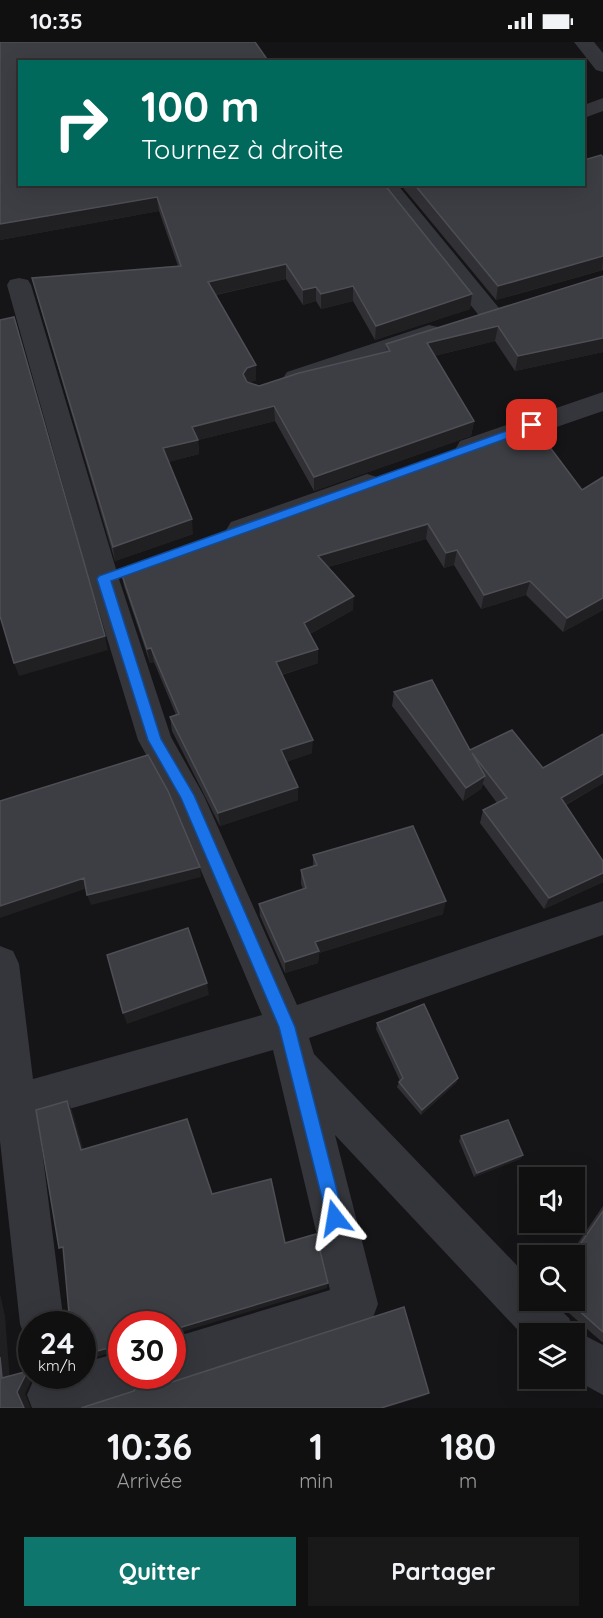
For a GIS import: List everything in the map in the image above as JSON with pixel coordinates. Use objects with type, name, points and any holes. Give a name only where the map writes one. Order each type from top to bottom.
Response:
[{"type":"street","points":[[584,42],[603,66]]},
{"type":"street","points":[[585,112],[603,104]]},
{"type":"street","points":[[270,386],[482,316],[386,186]]},
{"type":"street","points":[[19,285],[115,575],[155,740],[187,795],[287,1027],[357,1304],[186,1357]]},
{"type":"street","points":[[441,458],[603,401]]},
{"type":"street","points":[[216,538],[396,474]]},
{"type":"street","points":[[7,1107],[287,1027],[603,918]]},
{"type":"street","points":[[0,964],[7,1107],[40,1311]]},
{"type":"street","points":[[299,1068],[542,1323]]},
{"type":"street","points":[[585,1360],[603,1372]]},
{"type":"street","points":[[50,1393],[108,1378]]},
{"type":"building","points":[[0,42],[255,42],[268,60],[18,60],[18,186],[386,186],[472,294],[376,326],[353,286],[321,294],[316,287],[303,290],[286,264],[208,282],[256,365],[247,368],[243,374],[247,382],[259,386],[299,373],[390,351],[386,344],[603,276],[603,338],[518,356],[498,326],[427,343],[474,421],[314,477],[274,406],[192,427],[198,440],[163,448],[192,519],[113,547],[32,278],[181,266],[157,197],[0,224]]},
{"type":"building","points":[[601,155],[603,157],[603,256],[498,286],[416,186],[585,186],[585,160]]},
{"type":"building","points":[[14,317],[105,636],[14,663],[0,616],[0,320]]},
{"type":"building","points":[[534,426],[582,490],[603,477],[603,598],[567,618],[530,581],[484,595],[457,550],[446,553],[428,524],[318,556],[354,596],[304,623],[318,649],[276,662],[313,740],[281,750],[298,787],[218,813],[170,717],[179,714],[151,648],[147,649],[121,572],[273,517],[328,503],[326,498]]},
{"type":"building","points":[[432,680],[470,750],[512,730],[543,768],[603,734],[603,774],[561,798],[603,861],[603,873],[549,898],[483,810],[507,798],[472,753],[485,776],[466,788],[394,692]]},
{"type":"building","points":[[148,755],[168,791],[200,867],[87,895],[84,878],[0,906],[0,801]]},
{"type":"building","points":[[413,826],[446,901],[315,942],[319,951],[285,962],[259,904],[306,888],[301,870],[317,865],[313,855]]},
{"type":"building","points":[[188,928],[207,983],[123,1013],[107,955]]},
{"type":"building","points":[[424,1004],[458,1078],[422,1110],[399,1082],[403,1078],[377,1023]]},
{"type":"building","points":[[67,1101],[81,1150],[187,1119],[212,1194],[271,1179],[285,1243],[316,1234],[328,1283],[186,1326],[186,1311],[108,1311],[108,1348],[96,1351],[96,1311],[69,1311],[63,1247],[59,1248],[36,1110]]},
{"type":"building","points":[[508,1120],[523,1155],[477,1173],[461,1136]]},
{"type":"building","points":[[603,1211],[603,1332],[579,1311],[585,1311],[585,1245],[580,1245]]},
{"type":"building","points":[[404,1307],[429,1393],[381,1408],[81,1408],[135,1389],[186,1389],[186,1378]]},
{"type":"building","points":[[0,1357],[2,1378],[18,1374],[17,1392],[24,1408],[0,1408]]},
{"type":"route","points":[[335,1218],[287,1027],[187,795],[155,740],[104,579],[532,425]]}]
